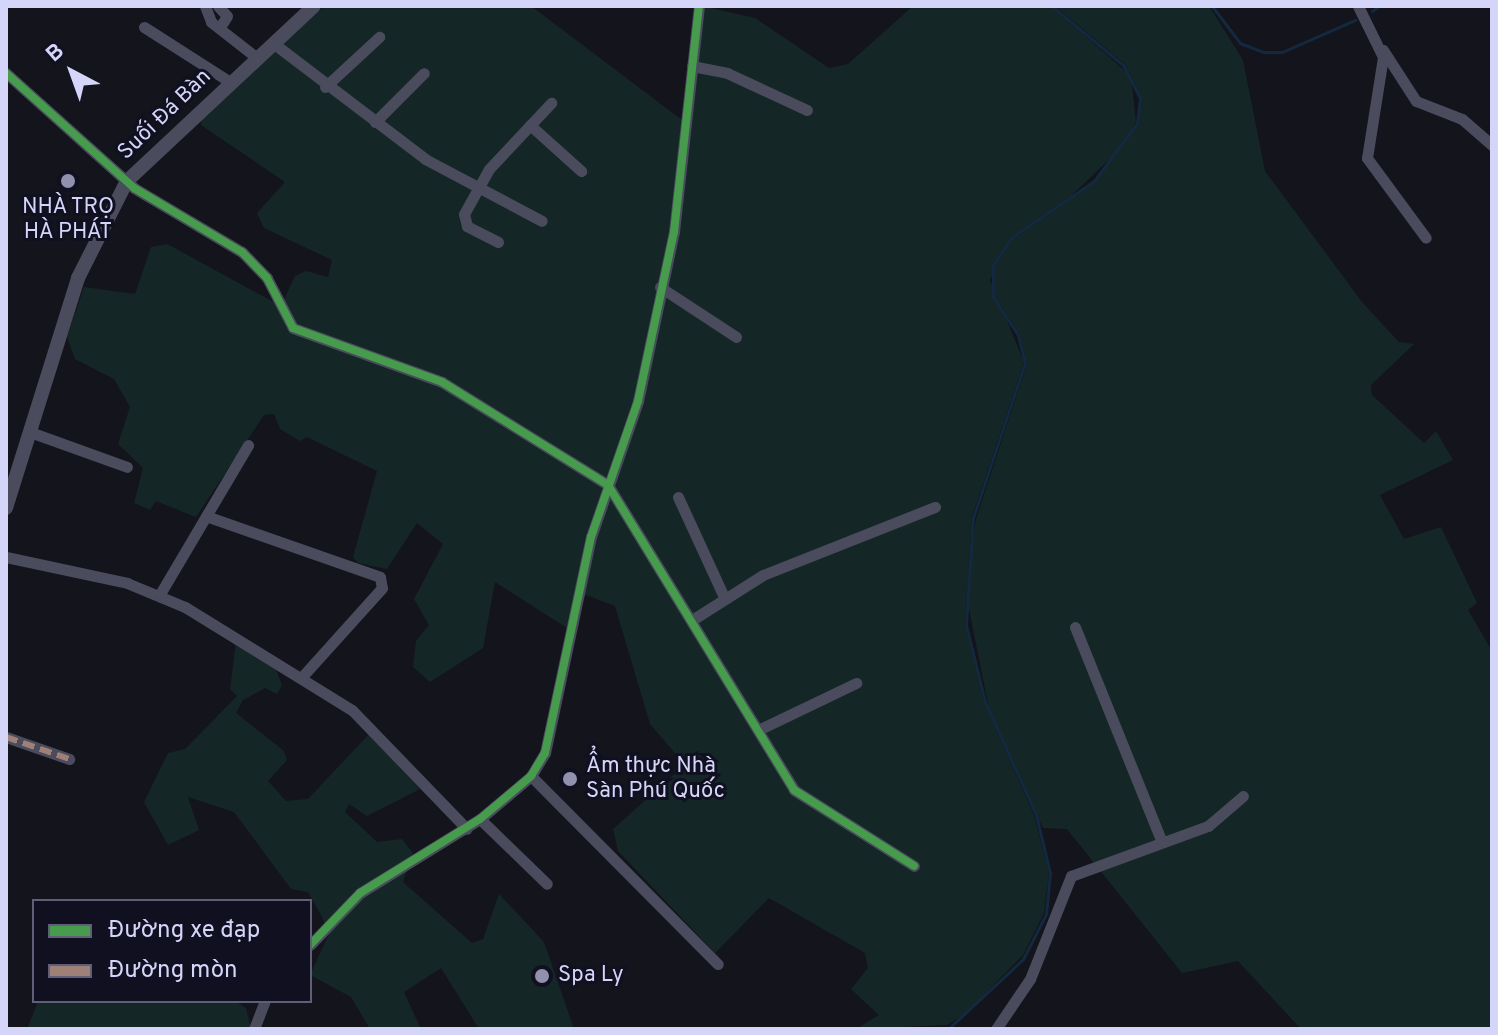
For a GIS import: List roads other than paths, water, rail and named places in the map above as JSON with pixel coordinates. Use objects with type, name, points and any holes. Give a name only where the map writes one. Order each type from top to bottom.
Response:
[{"type":"street","points":[[205,6],[211,22],[222,24],[257,58]]},
{"type":"street","points":[[218,6],[227,16],[222,24]]},
{"type":"street","name":"Suối Đá Bàn","points":[[6,508],[78,278],[127,181],[314,6]]},
{"type":"street","points":[[312,943],[360,893],[467,829],[531,776],[552,730],[608,485],[638,401],[682,179],[699,6]]},
{"type":"street","points":[[1358,6],[1416,101],[1462,119],[1492,145]]},
{"type":"street","points":[[144,27],[230,82]]},
{"type":"street","points":[[325,87],[379,37]]},
{"type":"street","points":[[273,43],[325,87],[476,189],[542,221]]},
{"type":"street","points":[[1382,47],[1365,153],[1426,238]]},
{"type":"street","points":[[692,66],[727,73],[807,110]]},
{"type":"street","points":[[6,73],[127,181],[242,252],[267,278],[283,316],[306,336],[442,382],[608,485],[799,795],[914,866]]},
{"type":"street","points":[[375,122],[424,73]]},
{"type":"street","points":[[498,242],[463,222],[476,189],[551,103]]},
{"type":"street","points":[[530,125],[581,171]]},
{"type":"street","points":[[660,287],[736,337]]},
{"type":"street","points":[[30,432],[127,467]]},
{"type":"street","points":[[160,594],[248,445]]},
{"type":"street","points":[[678,497],[725,599]]},
{"type":"street","points":[[692,620],[763,575],[935,507]]},
{"type":"street","points":[[206,516],[380,577],[382,588],[302,677]]},
{"type":"street","points":[[6,557],[160,594],[302,677],[352,710],[467,829]]},
{"type":"street","points":[[1075,627],[1161,840]]},
{"type":"street","points":[[758,730],[856,683]]},
{"type":"street","points":[[6,737],[69,759]]},
{"type":"street","points":[[531,776],[718,964]]},
{"type":"street","points":[[996,1029],[1030,979],[1071,876],[1161,840],[1208,826],[1243,796]]},
{"type":"street","points":[[480,819],[547,884]]},
{"type":"street","points":[[254,1029],[252,1018],[263,1003]]},
{"type":"waterway","points":[[948,1029],[1023,959],[1046,914],[1050,873],[1036,815],[985,702],[966,625],[973,518],[1025,363],[1018,335],[993,297],[993,265],[1011,238],[1094,181],[1137,123],[1140,98],[1123,65],[1052,6]]},
{"type":"waterway","points":[[1212,6],[1240,43],[1264,52],[1282,52],[1355,20]]},
{"type":"waterway","points":[[1372,11],[1379,6]]},
{"type":"place","name":"NHÀ TRỌ HÀ PHÁT","points":[[68,181]]},
{"type":"place","name":"Ẩm thực Nhà Sàn Phú Quốc","points":[[570,779]]},
{"type":"place","name":"Spa Ly","points":[[542,976]]}]
